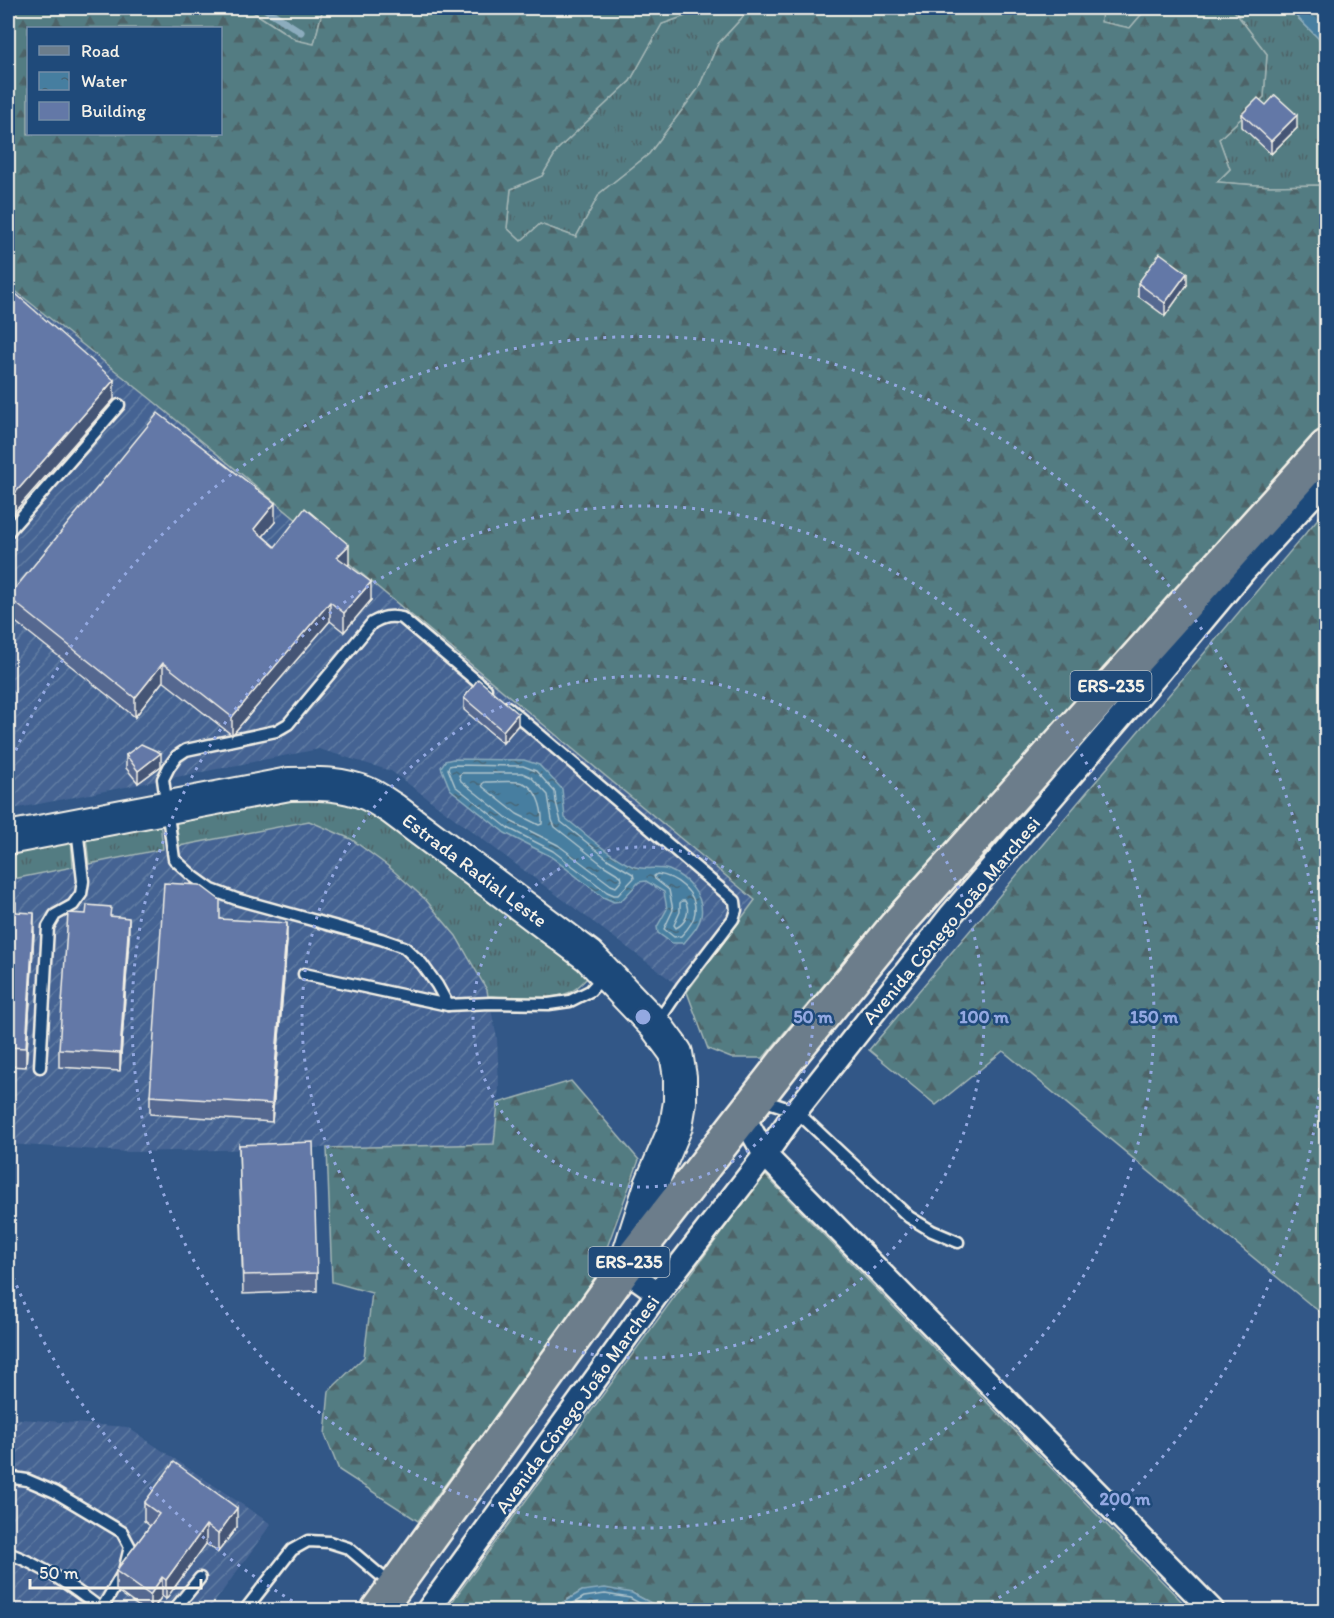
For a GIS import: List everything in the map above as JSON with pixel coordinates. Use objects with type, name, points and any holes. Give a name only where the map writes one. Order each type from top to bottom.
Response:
[{"type":"main road","name":"ERS-235","points":[[386,1599],[624,1269],[749,1107],[896,926],[1326,447]]},
{"type":"street","name":"Avenida Cônego João Marchesi","points":[[428,1611],[658,1293],[765,1155],[796,1111],[950,916],[1244,571],[1326,481]]},
{"type":"street","name":"Estrada Radial Leste","points":[[8,838],[289,784],[319,783],[345,787],[369,795],[393,808],[590,956],[656,1026],[676,1053],[680,1077],[680,1102],[676,1126],[651,1185],[624,1269]]},
{"type":"street","points":[[749,1107],[765,1155],[1212,1611]]},
{"type":"street","points":[[624,1269],[658,1293]]},
{"type":"lane","points":[[8,532],[119,405]]},
{"type":"lane","points":[[448,1005],[422,964],[404,947],[236,899],[203,884],[174,859],[164,779],[177,756],[186,750],[276,731],[288,724],[372,623],[382,618],[392,616],[402,618],[492,694]]},
{"type":"lane","points":[[501,701],[735,901],[736,910],[733,919],[682,986],[656,1026]]},
{"type":"lane","points":[[40,1068],[48,927],[55,915],[73,905],[81,894],[83,881],[76,824]]},
{"type":"lane","points":[[304,974],[448,1005],[549,1004],[570,1001],[590,991],[606,974]]},
{"type":"lane","points":[[749,1107],[796,1111],[909,1217],[932,1231],[958,1242]]},
{"type":"lane","points":[[8,1477],[27,1480],[55,1492],[122,1532],[130,1546],[124,1571],[101,1610],[61,1579],[8,1553]]},
{"type":"lane","points":[[245,1611],[292,1550],[308,1541],[329,1542],[348,1548],[386,1599]]},
{"type":"lane","points":[[174,1611],[200,1578]]},
{"type":"shaded area","points":[[8,285],[152,400],[756,900],[687,992],[391,771],[319,749],[8,810]]},
{"type":"shaded area","points":[[309,821],[351,839],[388,866],[428,901],[456,936],[487,990],[497,1038],[499,1086],[494,1144],[129,1152],[8,1144],[8,880]]},
{"type":"shaded area","points":[[8,1418],[127,1427],[271,1524],[209,1610],[8,1610]]},
{"type":"green space","points":[[8,8],[247,8],[296,40],[314,44],[323,8],[692,8],[685,16],[662,24],[630,81],[558,149],[542,176],[511,189],[507,228],[521,241],[540,224],[576,237],[600,193],[649,154],[698,89],[718,44],[751,8],[1102,8],[1101,22],[1130,28],[1147,8],[1232,8],[1267,54],[1264,97],[1219,139],[1230,169],[1217,182],[1270,186],[1326,185],[1326,423],[887,909],[763,1058],[731,1058],[708,1049],[687,992],[755,900],[152,400],[8,285]]},
{"type":"green space","points":[[247,8],[323,8],[314,45],[296,40]]},
{"type":"green space","points":[[692,8],[751,8],[718,44],[698,89],[649,154],[600,193],[576,237],[540,224],[521,241],[507,228],[511,189],[542,176],[558,149],[630,81],[662,24],[685,16]]},
{"type":"green space","points":[[1102,8],[1147,8],[1130,28],[1101,22]]},
{"type":"green space","points":[[1232,8],[1288,8],[1326,44],[1326,185],[1270,186],[1217,182],[1230,169],[1219,139],[1264,97],[1267,54]]},
{"type":"green space","points":[[1326,509],[1326,1316],[1003,1051],[936,1105],[869,1050]]},
{"type":"green space","points":[[289,798],[340,799],[363,807],[389,821],[590,975],[574,990],[551,997],[488,996],[487,990],[456,936],[425,899],[388,866],[351,839],[309,821],[179,846],[176,820]]},
{"type":"green space","points":[[160,822],[163,849],[89,864],[86,837]]},
{"type":"green space","points":[[71,839],[73,867],[8,880],[8,852]]},
{"type":"green space","points":[[571,1081],[639,1160],[598,1272],[576,1308],[418,1521],[339,1470],[325,1435],[329,1391],[364,1357],[372,1293],[332,1282],[327,1148],[494,1144],[498,1103]]},
{"type":"green space","points":[[764,1174],[1190,1610],[664,1610],[632,1593],[582,1591],[550,1610],[446,1610]]},
{"type":"water","points":[[1288,8],[1326,8],[1326,44],[1320,40]]},
{"type":"water","points":[[453,759],[524,760],[539,765],[562,789],[565,818],[597,844],[632,866],[669,870],[688,882],[700,901],[701,909],[700,920],[694,930],[684,943],[672,943],[658,933],[657,927],[667,909],[664,892],[646,881],[639,882],[621,901],[614,902],[603,897],[550,856],[505,833],[450,789],[441,767],[445,761]]},
{"type":"water","points":[[605,1588],[632,1593],[664,1610],[550,1610],[582,1591]]},
{"type":"building","points":[[1275,95],[1297,115],[1271,141],[1242,114],[1258,98],[1266,105]]},
{"type":"building","points":[[1160,253],[1187,273],[1165,303],[1138,283]]},
{"type":"building","points":[[8,287],[114,380],[8,501]]},
{"type":"building","points":[[158,413],[275,503],[254,529],[275,547],[305,508],[349,545],[337,557],[371,582],[344,613],[330,602],[232,717],[163,663],[135,698],[8,597]]},
{"type":"building","points":[[478,679],[518,713],[503,731],[464,698]]},
{"type":"building","points":[[141,744],[161,753],[138,771],[126,755]]},
{"type":"building","points":[[164,883],[200,885],[220,900],[220,919],[287,923],[272,1104],[150,1096]]},
{"type":"building","points":[[8,902],[16,902],[16,912],[34,913],[26,1048],[8,1047]]},
{"type":"building","points":[[87,905],[111,907],[110,916],[129,918],[120,1053],[59,1049],[68,913],[86,914]]},
{"type":"building","points":[[313,1142],[317,1273],[243,1275],[239,1145]]},
{"type":"building","points":[[174,1462],[237,1508],[218,1534],[206,1525],[166,1580],[162,1577],[150,1595],[116,1571],[159,1514],[144,1503]]},
{"type":"waterway","points":[[264,8],[301,32]]}]
